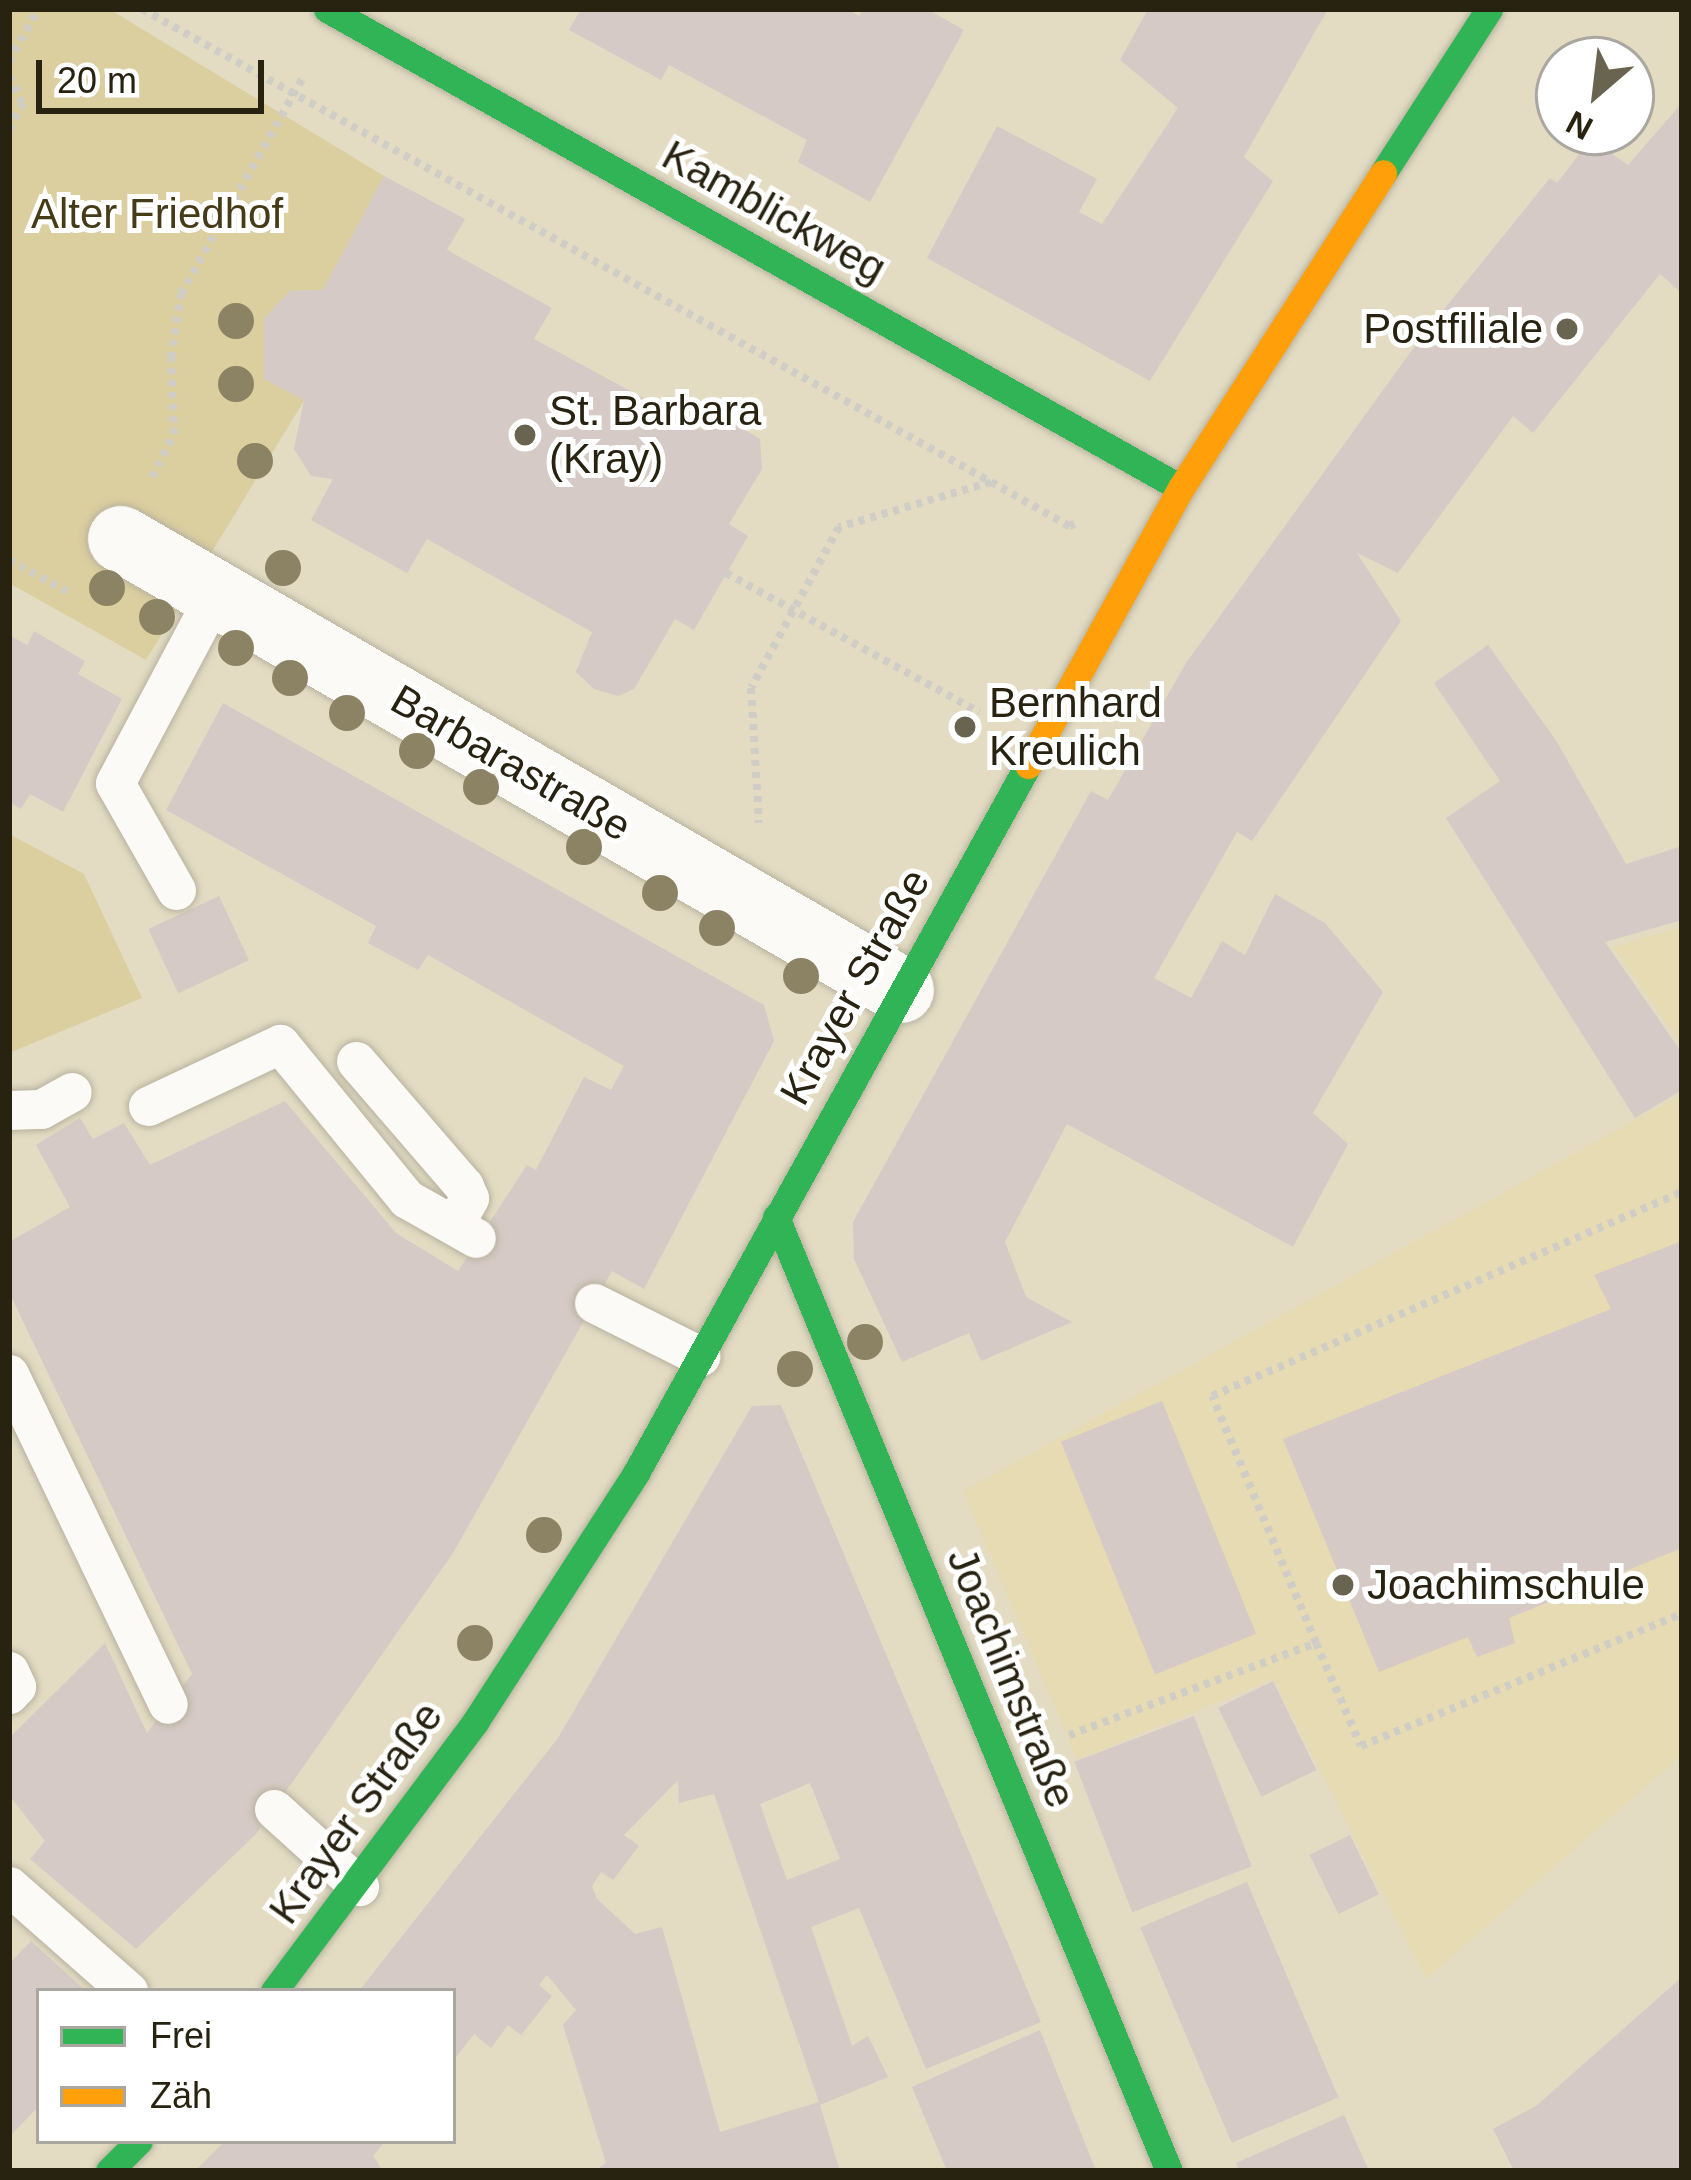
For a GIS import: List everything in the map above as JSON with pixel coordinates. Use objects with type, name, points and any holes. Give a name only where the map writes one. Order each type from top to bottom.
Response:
[{"type":"main road","name":"Krayer Straße","points":[[276,1988],[359,1886],[558,1599],[700,1356],[1180,488],[1489,9]]},
{"type":"main road","name":"Kamblickweg","points":[[332,12],[1180,488]]},
{"type":"main road","name":"Joachimstraße","points":[[776,1217],[1169,2171]]},
{"type":"main road","points":[[109,2171],[136,2144]]},
{"type":"street","name":"Barbarastraße","points":[[121,539],[901,990]]},
{"type":"lane","points":[[176,890],[115,783],[215,595]]},
{"type":"lane","points":[[148,1106],[280,1044],[406,1199],[465,1232],[469,1198],[464,1186],[356,1061]]},
{"type":"lane","points":[[9,1110],[41,1109],[72,1092]]},
{"type":"lane","points":[[594,1303],[700,1356]]},
{"type":"lane","points":[[9,1374],[168,1704]]},
{"type":"lane","points":[[9,1671],[16,1686],[9,1694]]},
{"type":"lane","points":[[274,1809],[359,1886]]},
{"type":"lane","points":[[9,1886],[125,1988]]},
{"type":"path","points":[[9,62],[38,9]]},
{"type":"path","points":[[142,9],[991,482],[839,527],[751,688],[752,739]]},
{"type":"path","points":[[121,539],[174,434],[170,358],[181,295],[294,94],[332,12]]},
{"type":"path","points":[[9,76],[23,103],[9,129]]},
{"type":"path","points":[[726,573],[1037,746]]},
{"type":"path","points":[[1681,1614],[1361,1746],[1212,1396],[1682,1192]]},
{"type":"path","points":[[1000,1761],[1316,1643]]},
{"type":"shaded area","points":[[1682,927],[1682,1045],[1613,947]]},
{"type":"shaded area","name":"Joachimschule","points":[[1682,1094],[1682,1755],[1426,1979],[1274,1679],[1077,1760],[963,1491]]},
{"type":"green space","name":"Alter Friedhof","points":[[9,9],[109,9],[384,176],[323,290],[290,291],[264,319],[264,379],[305,399],[146,660],[9,583]]},
{"type":"green space","points":[[9,834],[84,874],[142,998],[9,1053]]},
{"type":"building","points":[[581,9],[847,9],[859,16],[863,9],[927,9],[964,30],[870,202],[798,162],[807,140],[669,65],[661,80],[569,30]]},
{"type":"building","points":[[1148,9],[1328,9],[1244,157],[1273,181],[1150,381],[927,258],[997,126],[1097,179],[1079,212],[1102,224],[1178,108],[1120,60]]},
{"type":"building","points":[[1682,103],[1682,293],[1660,274],[1533,433],[1513,416],[1398,573],[1357,553],[1401,621],[1252,841],[1237,832],[1154,978],[1191,998],[1222,941],[1245,955],[1275,894],[1325,923],[1383,992],[1313,1113],[1348,1144],[1293,1247],[1067,1124],[1005,1242],[1026,1297],[1072,1322],[981,1361],[969,1333],[902,1362],[854,1259],[853,1222],[1091,791],[1108,800],[1186,663],[1420,339],[1550,178],[1557,183],[1578,156],[1615,156],[1628,165],[1636,156],[1655,156],[1655,134]]},
{"type":"building","name":"St. Barbara (Kray)","points":[[384,176],[465,219],[447,250],[552,308],[534,339],[705,431],[724,418],[760,439],[762,469],[729,524],[748,536],[694,630],[675,619],[634,689],[618,696],[594,689],[576,672],[592,632],[427,539],[407,573],[311,520],[333,479],[311,476],[294,449],[304,400],[264,379],[264,319],[290,291],[323,290]]},
{"type":"building","points":[[34,631],[85,661],[78,674],[122,699],[63,812],[30,794],[21,809],[9,802],[9,635],[27,645]]},
{"type":"building","points":[[1488,645],[1557,742],[1626,864],[1682,846],[1682,920],[1605,942],[1682,1053],[1682,1090],[1635,1118],[1446,818],[1500,781],[1434,683]]},
{"type":"building","points":[[223,703],[764,1005],[774,1041],[644,1289],[612,1271],[453,1553],[256,1834],[136,1949],[30,1859],[45,1841],[9,1795],[9,1738],[105,1643],[147,1733],[192,1674],[9,1292],[9,1242],[70,1207],[36,1145],[80,1118],[93,1139],[124,1123],[150,1165],[285,1101],[396,1233],[458,1271],[527,1165],[536,1170],[584,1077],[611,1090],[624,1066],[428,955],[418,970],[368,943],[376,926],[166,810]]},
{"type":"building","points":[[219,896],[249,960],[178,993],[148,929]]},
{"type":"building","points":[[1682,1241],[1682,1548],[1509,1618],[1515,1643],[1477,1657],[1468,1637],[1379,1672],[1283,1439],[1611,1309],[1594,1275]]},
{"type":"building","points":[[1162,1401],[1256,1634],[1155,1675],[1061,1442]]},
{"type":"building","points":[[781,1405],[1041,2022],[926,2069],[859,1908],[811,1927],[852,2046],[868,2036],[888,2077],[819,2103],[840,2171],[594,2171],[606,2163],[563,2025],[576,2010],[547,1975],[539,1985],[552,1996],[521,2035],[508,2025],[491,2048],[474,2034],[456,2057],[456,1988],[361,1988],[558,1738],[752,1406]],"holes":[[[678,1780],[679,1803],[714,1794],[819,2102],[720,2132],[662,1927],[635,1934],[597,1899],[592,1886],[601,1872],[613,1880],[639,1846],[624,1835]],[[810,1783],[840,1859],[787,1880],[760,1804]]]},
{"type":"building","points":[[1273,1681],[1316,1770],[1262,1797],[1218,1708]]},
{"type":"building","points":[[1194,1716],[1252,1866],[1132,1912],[1075,1762]]},
{"type":"building","points":[[1350,1835],[1379,1894],[1338,1914],[1310,1855]]},
{"type":"building","points":[[1247,1882],[1338,2097],[1232,2143],[1140,1927]]},
{"type":"building","points":[[31,1941],[83,1988],[36,1988],[36,2109],[9,2137],[9,1964]]},
{"type":"building","points":[[1682,1977],[1682,2171],[1514,2171],[1493,2129],[1536,2106]]},
{"type":"building","points":[[1040,2030],[1096,2171],[947,2171],[912,2087]]},
{"type":"building","points":[[1344,2115],[1369,2171],[1239,2171],[1236,2163]]},
{"type":"building","points":[[222,2144],[383,2144],[373,2156],[383,2171],[195,2171]]},
{"type":"traffic: fast","points":[[327,9],[1181,488]]},
{"type":"traffic: fast","points":[[1383,173],[1489,9]]},
{"type":"traffic: fast","points":[[276,1988],[475,1722],[636,1473],[1028,765]]},
{"type":"traffic: fast","points":[[776,1217],[1169,2171]]},
{"type":"traffic: fast","points":[[109,2171],[136,2144]]},
{"type":"traffic: slow","points":[[1028,765],[1181,488],[1383,173]]},
{"type":"place","name":"Postfiliale","points":[[1567,329]]},
{"type":"place","name":"St. Barbara (Kray)","points":[[525,435]]},
{"type":"place","name":"Bernhard Kreulich","points":[[965,727]]},
{"type":"place","name":"Joachimschule","points":[[1343,1585]]}]
